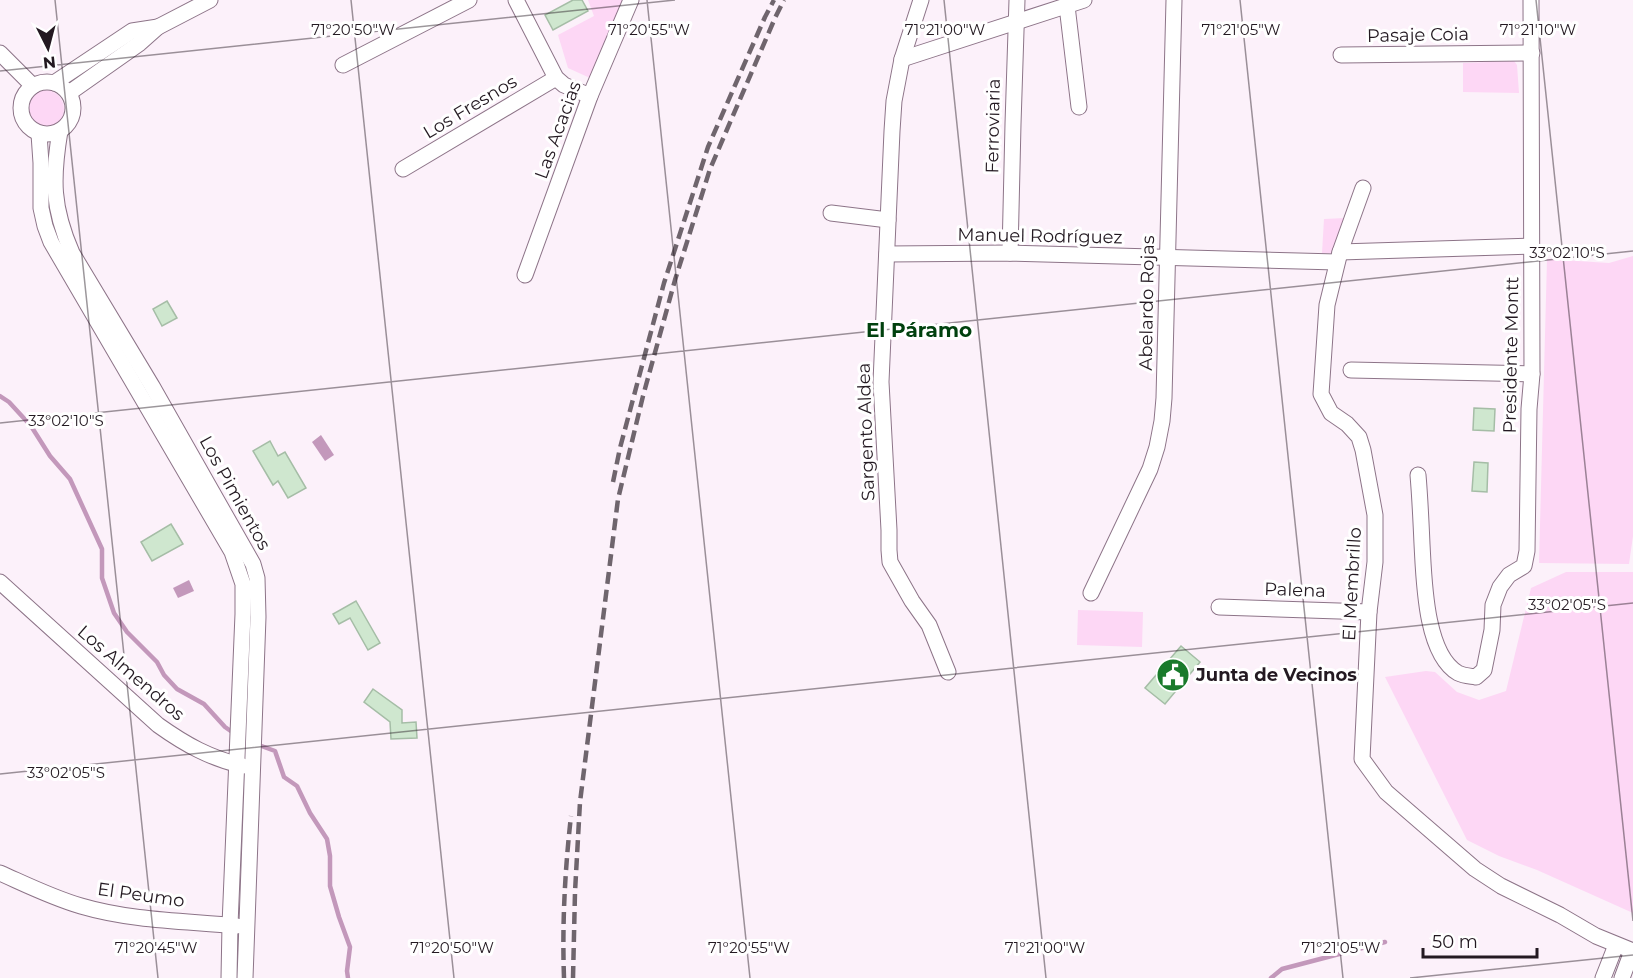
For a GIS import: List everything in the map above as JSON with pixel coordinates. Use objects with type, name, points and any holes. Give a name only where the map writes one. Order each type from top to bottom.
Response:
[{"type":"street","points":[[69,93],[141,43],[158,27],[210,0]]},
{"type":"street","points":[[343,65],[469,0]]},
{"type":"street","points":[[516,0],[556,78],[569,87],[590,96]]},
{"type":"street","name":"Las Acacias","points":[[525,275],[590,96],[631,0]]},
{"type":"street","name":"Sargento Aldea","points":[[921,0],[903,59],[894,101],[881,382],[890,562],[912,601],[929,625],[948,672]]},
{"type":"street","name":"Ferroviaria","points":[[1011,253],[1017,0]]},
{"type":"street","points":[[903,59],[1084,0]]},
{"type":"street","name":"Abelardo Rojas","points":[[1091,593],[1150,469],[1162,421],[1174,0]]},
{"type":"street","name":"Presidente Montt","points":[[1419,475],[1425,596],[1429,618],[1439,651],[1457,672],[1476,677],[1484,670],[1492,630],[1493,605],[1500,587],[1509,575],[1524,566],[1527,551],[1529,409],[1532,374],[1531,0]]},
{"type":"street","points":[[1068,6],[1079,107]]},
{"type":"street","points":[[54,83],[132,31],[158,27]]},
{"type":"street","points":[[0,52],[33,86]]},
{"type":"street","name":"Pasaje Coia","points":[[1341,56],[1532,53]]},
{"type":"street","name":"Los Fresnos","points":[[403,169],[556,78]]},
{"type":"street","points":[[43,82],[54,83],[69,93],[73,114],[70,121],[60,131],[53,134],[39,134],[25,124],[21,116],[22,99],[26,91],[33,86],[43,82]]},
{"type":"street","name":"Los Pimientos","points":[[60,131],[55,162],[57,208],[72,253],[152,386],[253,564],[257,578],[245,978]]},
{"type":"street","name":"Los Pimientos","points":[[39,134],[41,208],[51,242],[232,552],[243,584],[229,978]]},
{"type":"street","name":"El Membrillo","points":[[1363,188],[1339,257],[1328,305],[1321,394],[1331,413],[1347,424],[1359,437],[1375,515],[1375,562],[1369,612],[1362,759],[1386,792],[1475,869],[1501,886],[1560,915],[1596,936],[1633,951]]},
{"type":"street","points":[[831,213],[888,220]]},
{"type":"street","name":"Manuel Rodríguez","points":[[887,254],[1011,253],[1167,258],[1339,257],[1532,246]]},
{"type":"street","points":[[1351,370],[1532,374]]},
{"type":"street","name":"Los Almendros","points":[[0,582],[158,725],[201,753],[252,769]]},
{"type":"street","name":"Palena","points":[[1219,607],[1369,612]]},
{"type":"street","name":"El Peumo","points":[[0,873],[80,906],[110,913],[246,927]]},
{"type":"street","points":[[1604,978],[1616,945]]},
{"type":"street","points":[[1622,978],[1633,951]]},
{"type":"shaded area","points":[[588,0],[626,0],[590,78],[568,68],[558,35],[594,16]]},
{"type":"shaded area","points":[[1514,61],[1517,65],[1519,93],[1463,92],[1463,63]]},
{"type":"shaded area","points":[[45,90],[58,96],[64,109],[58,122],[45,128],[32,122],[26,109],[32,96]]},
{"type":"shaded area","points":[[1345,218],[1335,253],[1322,253],[1324,219]]},
{"type":"shaded area","points":[[1633,256],[1633,536],[1629,564],[1539,563],[1547,259],[1609,263]]},
{"type":"shaded area","points":[[321,435],[334,455],[325,461],[312,442]]},
{"type":"shaded area","points":[[1566,572],[1633,572],[1633,913],[1467,840],[1385,677],[1426,671],[1435,672],[1457,692],[1479,700],[1506,691],[1531,588]]},
{"type":"shaded area","points":[[189,580],[194,591],[178,598],[173,588]]},
{"type":"shaded area","points":[[1078,610],[1143,612],[1142,647],[1077,645]]},
{"type":"building","points":[[573,0],[582,0],[588,11],[553,30],[545,15]]},
{"type":"building","points":[[167,301],[177,318],[162,326],[153,309]]},
{"type":"building","points":[[1474,408],[1495,409],[1494,431],[1473,430]]},
{"type":"building","points":[[270,441],[278,456],[285,452],[306,488],[288,498],[278,481],[273,485],[253,451]]},
{"type":"building","points":[[1474,462],[1488,463],[1487,492],[1472,491]]},
{"type":"building","points":[[171,524],[183,544],[152,561],[141,542]]},
{"type":"building","points":[[356,601],[380,643],[368,650],[350,618],[339,624],[333,614]]},
{"type":"building","name":"Junta de Vecinos","points":[[1181,646],[1200,662],[1165,704],[1145,688]]},
{"type":"building","points":[[373,689],[402,710],[402,723],[416,722],[417,738],[391,739],[390,722],[364,702]]},
{"type":"waterway","points":[[0,396],[9,402],[31,426],[50,456],[70,479],[102,549],[102,578],[114,613],[127,632],[157,662],[164,675],[177,689],[204,704],[225,727],[235,734]]},
{"type":"waterway","points":[[256,744],[275,751],[284,777],[297,786],[310,813],[327,839],[330,856],[330,886],[350,947],[348,978]]},
{"type":"waterway","points":[[1271,978],[1282,969],[1385,942]]},
{"type":"railway","points":[[613,482],[664,283],[708,147],[774,0]]},
{"type":"railway","points":[[573,978],[580,802],[618,499],[675,280],[710,169],[784,0]]},
{"type":"railway","points":[[564,978],[564,897],[571,816]]},
{"type":"place","name":"Junta de Vecinos","points":[[1173,675]]},
{"type":"district","name":"El Páramo","points":[[919,330]]}]
